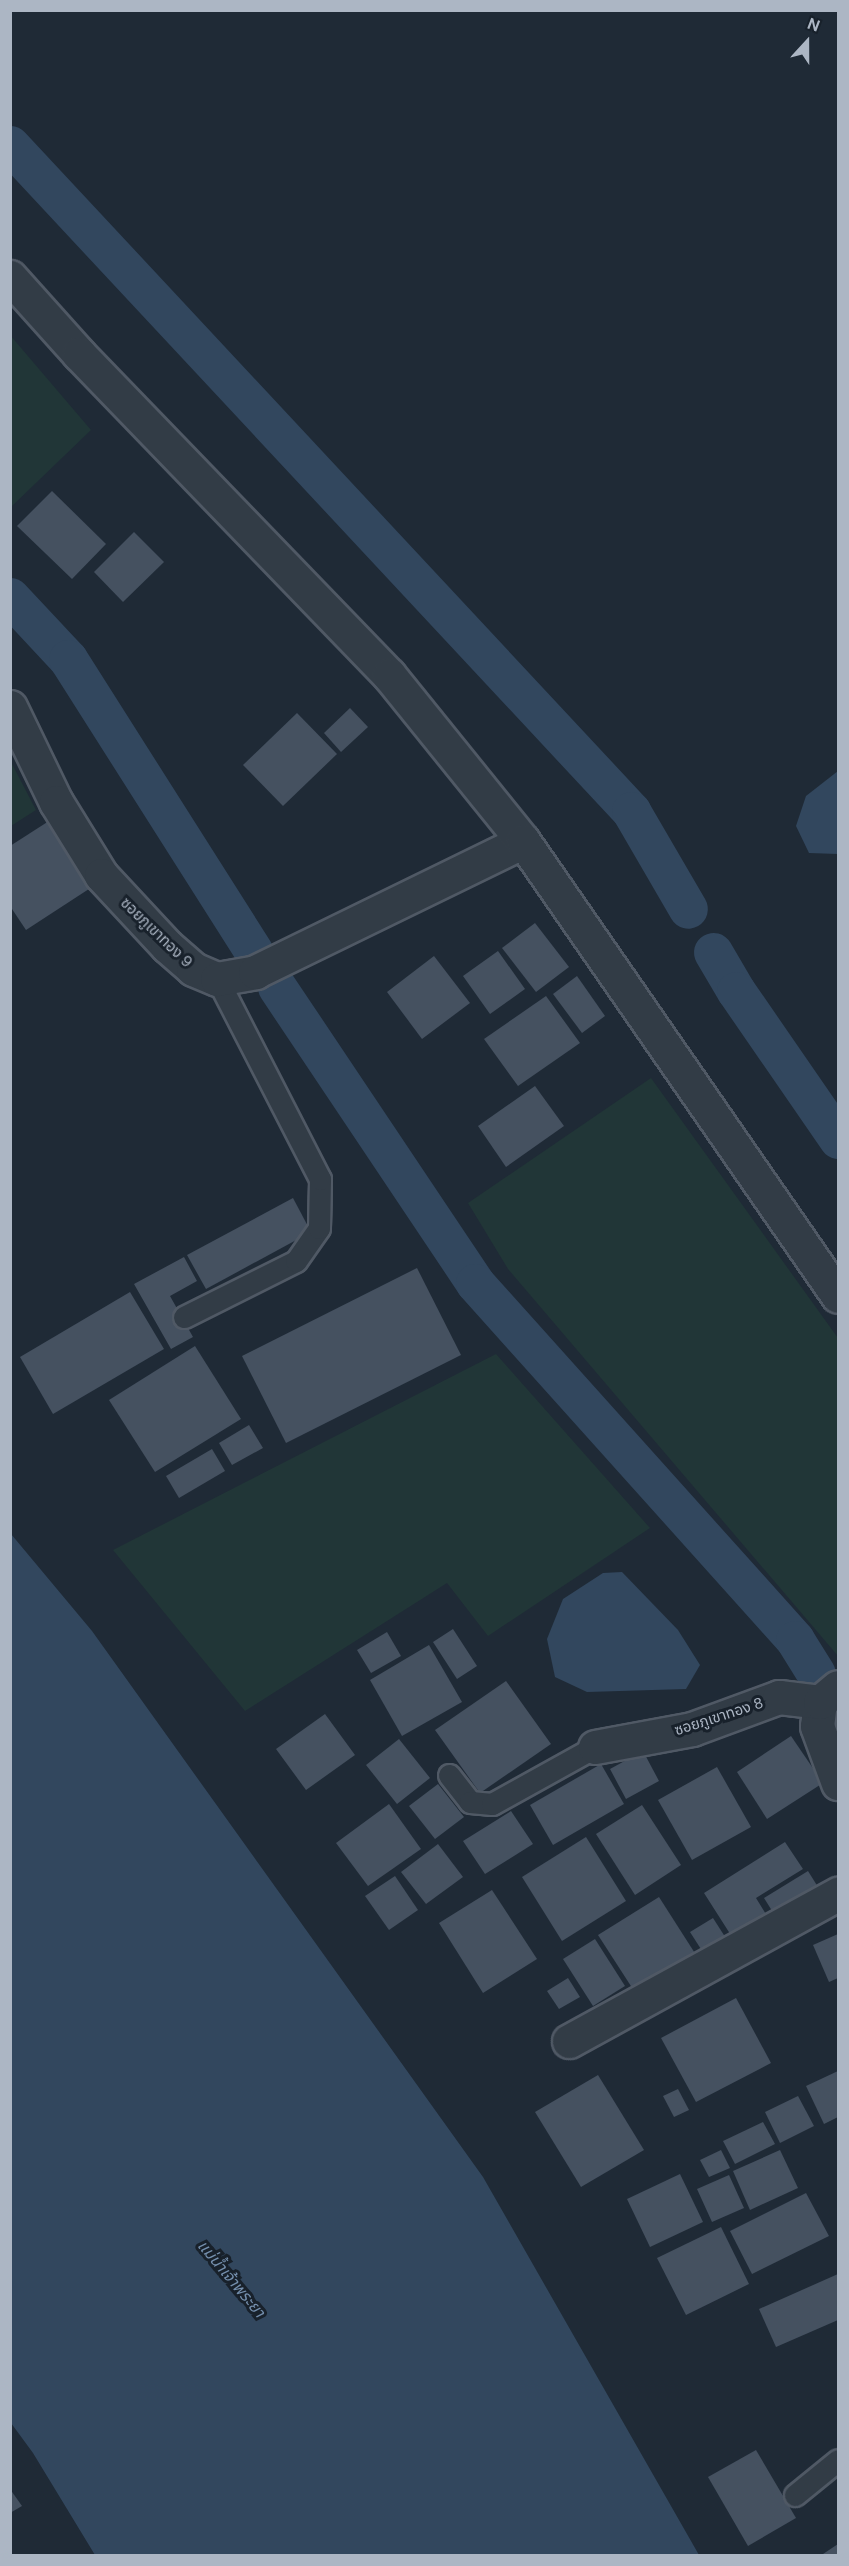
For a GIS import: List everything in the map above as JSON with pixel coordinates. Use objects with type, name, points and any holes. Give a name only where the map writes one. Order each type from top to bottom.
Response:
[{"type":"street","points":[[10,277],[79,354],[389,675],[523,841],[838,1296]]},
{"type":"street","name":"ซอยภูเขาทอง 9","points":[[10,707],[56,802],[101,875],[167,946],[193,969],[217,979]]},
{"type":"street","points":[[217,979],[255,972],[523,841]]},
{"type":"street","points":[[829,1695],[817,1726],[838,1783]]},
{"type":"street","name":"ซอยภูเขาทอง 8","points":[[595,1748],[692,1729],[779,1697],[829,1695]]},
{"type":"street","points":[[569,2041],[838,1894]]},
{"type":"lane","points":[[184,1317],[296,1261],[319,1228],[320,1179],[217,979]]},
{"type":"lane","points":[[449,1774],[470,1802],[492,1804],[595,1748]]},
{"type":"lane","points":[[795,2495],[838,2460]]},
{"type":"green space","points":[[10,335],[91,430],[11,507],[10,507]]},
{"type":"green space","points":[[11,762],[36,810],[10,826]]},
{"type":"green space","points":[[651,1078],[838,1338],[838,1656],[508,1269],[468,1203]]},
{"type":"green space","points":[[496,1354],[650,1528],[488,1636],[447,1583],[245,1711],[113,1550]]},
{"type":"water","points":[[838,771],[838,854],[809,853],[796,826],[806,796]]},
{"type":"water","name":"แม่น้ำเจ้าพระยา","points":[[11,1534],[92,1631],[483,2177],[699,2555],[95,2555],[33,2453],[11,2423]]},
{"type":"water","points":[[622,1572],[678,1630],[700,1665],[686,1689],[587,1692],[555,1677],[547,1639],[563,1599],[603,1573]]},
{"type":"building","points":[[52,491],[106,544],[72,579],[17,526]]},
{"type":"building","points":[[134,532],[164,562],[123,602],[94,572]]},
{"type":"building","points":[[350,708],[368,727],[341,752],[324,733]]},
{"type":"building","points":[[297,713],[337,754],[283,806],[243,765]]},
{"type":"building","points":[[49,821],[92,887],[26,930],[10,906],[10,846]]},
{"type":"building","points":[[535,923],[569,967],[536,992],[502,948]]},
{"type":"building","points":[[498,951],[525,989],[490,1014],[463,976]]},
{"type":"building","points":[[434,956],[470,1003],[422,1039],[387,992]]},
{"type":"building","points":[[577,976],[605,1016],[582,1033],[553,994]]},
{"type":"building","points":[[546,996],[580,1043],[518,1086],[484,1039]]},
{"type":"building","points":[[535,1086],[564,1126],[506,1167],[478,1126]]},
{"type":"building","points":[[293,1198],[311,1232],[206,1289],[187,1255]]},
{"type":"building","points":[[184,1257],[197,1281],[170,1296],[193,1337],[171,1349],[134,1284]]},
{"type":"building","points":[[417,1268],[461,1355],[286,1443],[242,1356]]},
{"type":"building","points":[[130,1292],[164,1349],[53,1414],[20,1357]]},
{"type":"building","points":[[195,1346],[241,1419],[155,1472],[109,1400]]},
{"type":"building","points":[[249,1425],[263,1448],[232,1465],[219,1443]]},
{"type":"building","points":[[212,1449],[225,1471],[179,1498],[166,1476]]},
{"type":"building","points":[[453,1629],[477,1666],[457,1679],[433,1642]]},
{"type":"building","points":[[387,1632],[401,1656],[371,1673],[357,1650]]},
{"type":"building","points":[[429,1645],[462,1702],[402,1736],[370,1680]]},
{"type":"building","points":[[506,1681],[551,1744],[480,1793],[435,1730]]},
{"type":"building","points":[[325,1714],[355,1755],[306,1790],[276,1749]]},
{"type":"building","points":[[791,1736],[823,1783],[767,1819],[737,1772]]},
{"type":"building","points":[[399,1739],[430,1778],[397,1804],[366,1765]]},
{"type":"building","points":[[643,1751],[659,1781],[626,1799],[610,1769]]},
{"type":"building","points":[[601,1764],[624,1804],[553,1845],[530,1805]]},
{"type":"building","points":[[717,1767],[751,1827],[692,1860],[658,1800]]},
{"type":"building","points":[[438,1784],[464,1817],[435,1839],[409,1806]]},
{"type":"building","points":[[389,1804],[421,1849],[368,1886],[336,1843]]},
{"type":"building","points":[[642,1805],[681,1865],[635,1895],[596,1834]]},
{"type":"building","points":[[511,1811],[533,1844],[485,1874],[463,1841]]},
{"type":"building","points":[[586,1837],[626,1901],[562,1941],[522,1877]]},
{"type":"building","points":[[785,1842],[803,1869],[756,1898],[769,1919],[734,1940],[704,1893]]},
{"type":"building","points":[[438,1844],[463,1877],[426,1904],[401,1872]]},
{"type":"building","points":[[808,1871],[823,1895],[779,1922],[764,1898]]},
{"type":"building","points":[[395,1876],[418,1910],[389,1930],[365,1896]]},
{"type":"building","points":[[492,1890],[537,1959],[483,1993],[439,1923]]},
{"type":"building","points":[[659,1897],[698,1958],[638,1997],[598,1935]]},
{"type":"building","points":[[713,1918],[729,1943],[706,1957],[690,1932]]},
{"type":"building","points":[[838,1934],[838,1978],[829,1982],[813,1945]]},
{"type":"building","points":[[595,1939],[625,1986],[593,2006],[563,1959]]},
{"type":"building","points":[[568,1978],[580,1997],[559,2009],[547,1991]]},
{"type":"building","points":[[736,1998],[771,2063],[696,2102],[661,2038]]},
{"type":"building","points":[[838,2071],[838,2117],[824,2124],[806,2086]]},
{"type":"building","points":[[598,2075],[644,2150],[581,2187],[535,2112]]},
{"type":"building","points":[[678,2089],[689,2110],[674,2117],[663,2096]]},
{"type":"building","points":[[798,2096],[814,2126],[780,2143],[765,2112]]},
{"type":"building","points":[[763,2122],[775,2144],[735,2164],[723,2141]]},
{"type":"building","points":[[721,2150],[730,2168],[709,2177],[700,2160]]},
{"type":"building","points":[[780,2150],[798,2188],[750,2210],[733,2171]]},
{"type":"building","points":[[680,2174],[703,2222],[650,2247],[627,2199]]},
{"type":"building","points":[[729,2175],[744,2208],[712,2222],[697,2189]]},
{"type":"building","points":[[806,2193],[829,2236],[752,2274],[730,2231]]},
{"type":"building","points":[[721,2227],[749,2284],[686,2315],[657,2258]]},
{"type":"building","points":[[838,2274],[838,2320],[776,2347],[759,2309]]},
{"type":"building","points":[[756,2450],[796,2518],[748,2546],[708,2477]]},
{"type":"building","points":[[10,2489],[22,2506],[10,2513]]},
{"type":"building","points":[[838,2544],[838,2556],[820,2556]]},
{"type":"waterway","points":[[10,145],[631,811],[688,909]]},
{"type":"waterway","points":[[10,597],[68,659],[253,951]]},
{"type":"waterway","points":[[713,952],[736,991],[838,1139]]},
{"type":"waterway","points":[[277,987],[475,1283],[795,1640],[816,1673]]}]
